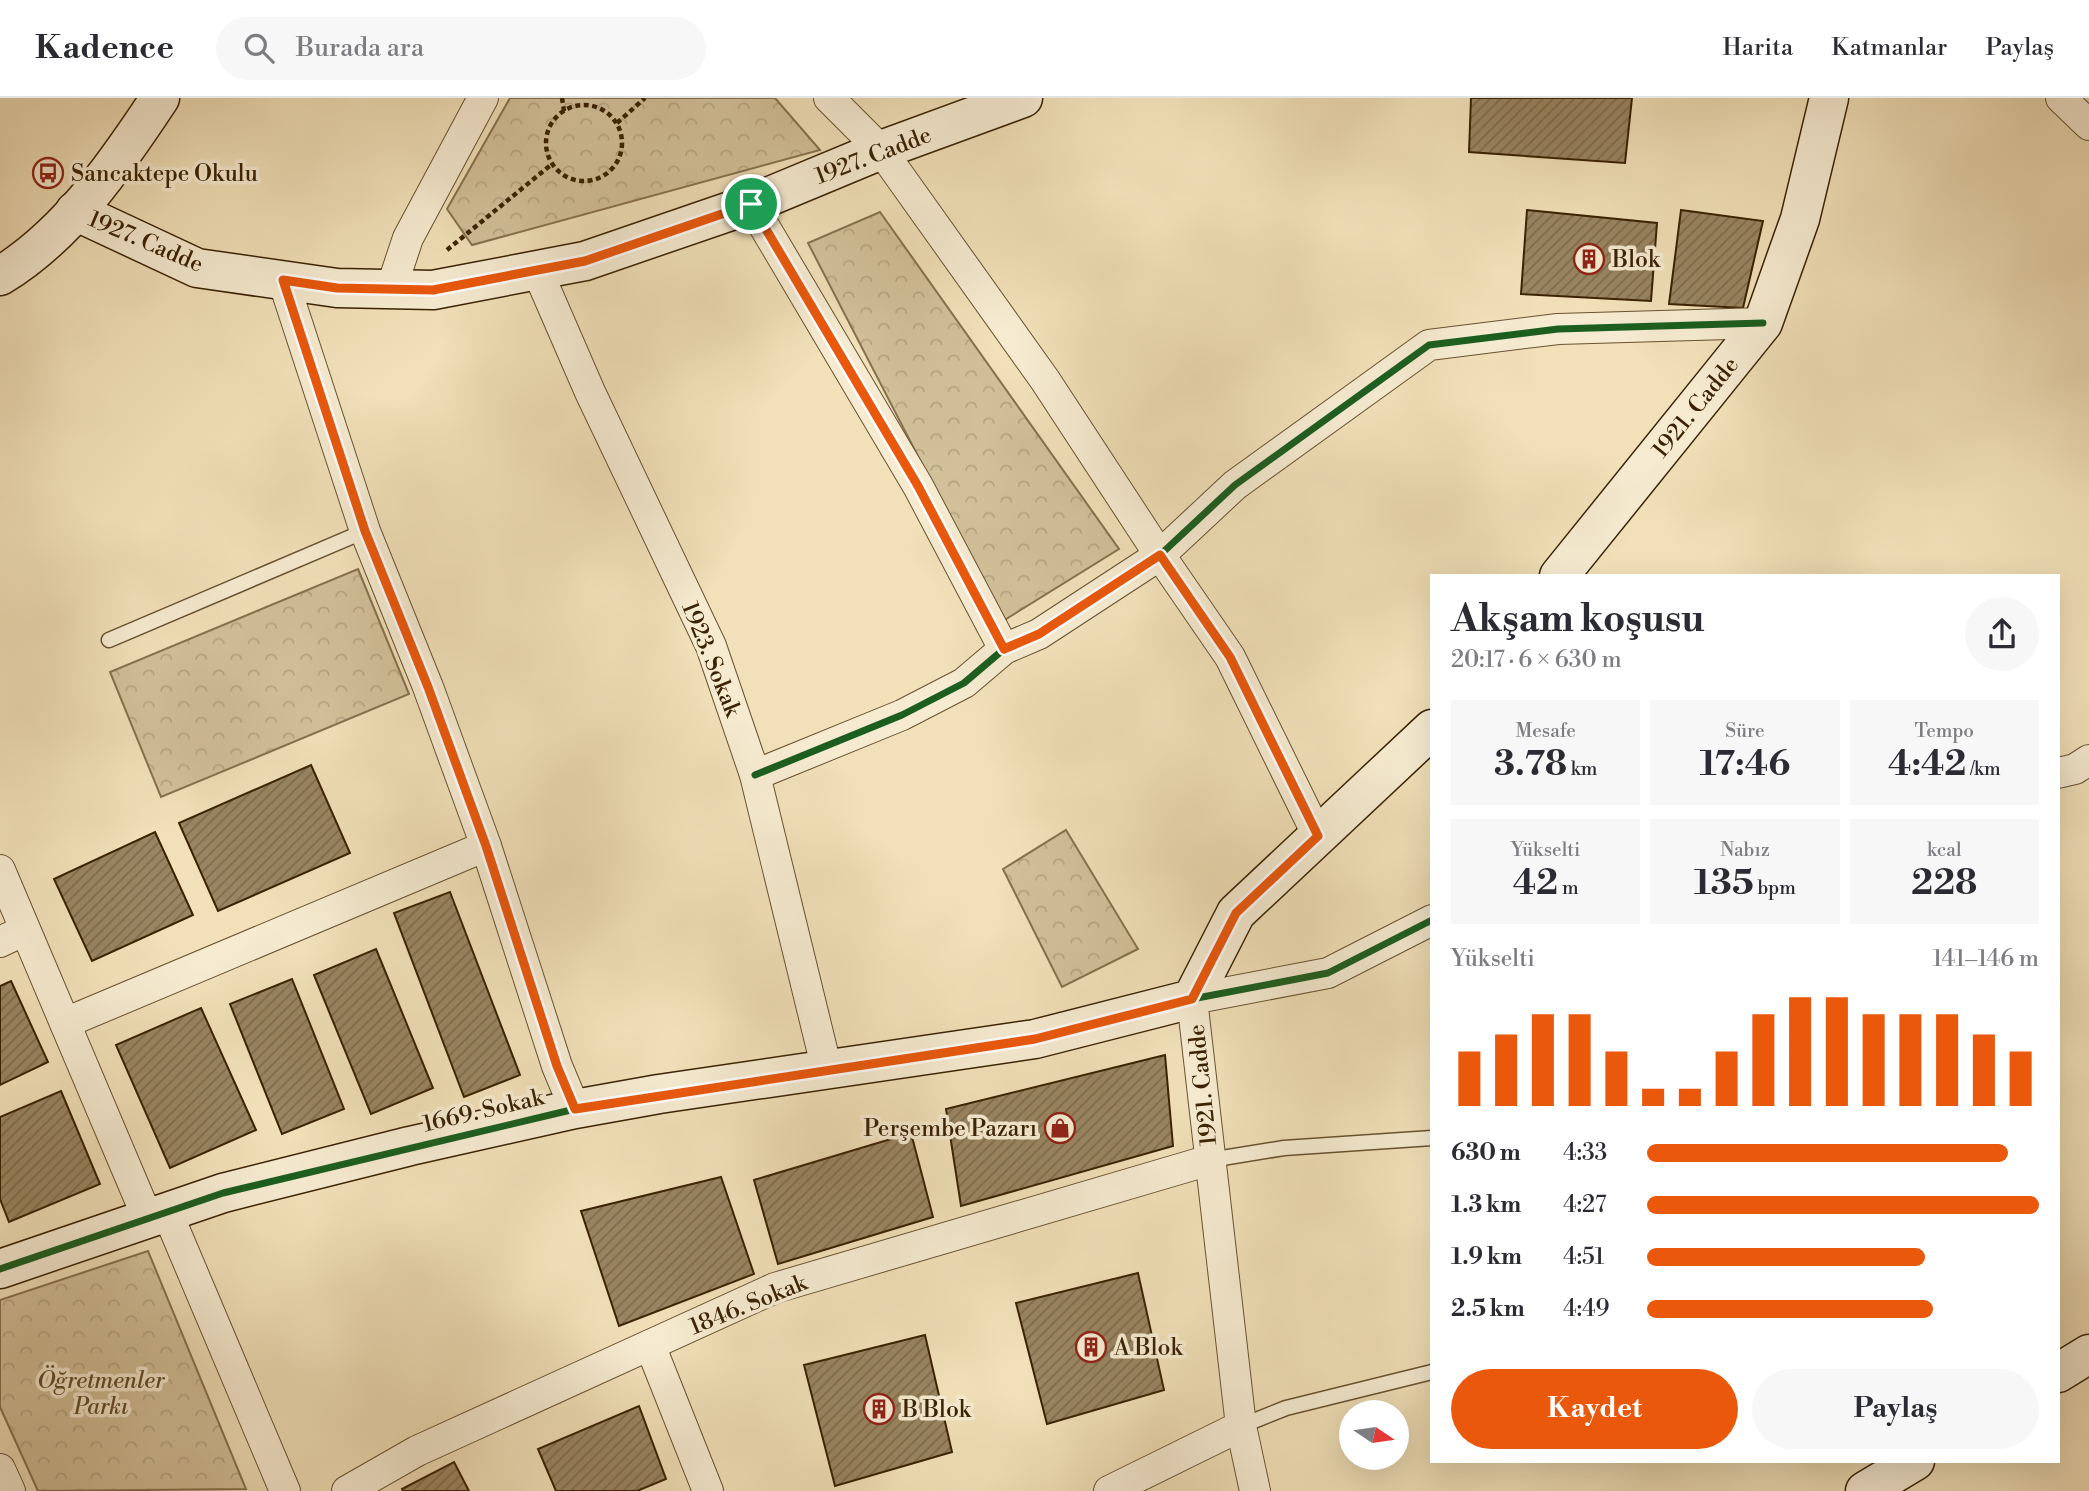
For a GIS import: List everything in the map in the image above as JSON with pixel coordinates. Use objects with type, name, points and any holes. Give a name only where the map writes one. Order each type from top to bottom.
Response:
[{"type":"street","points":[[0,276],[19,265],[75,211],[124,153],[160,98]]},
{"type":"street","points":[[391,289],[408,238],[483,98]]},
{"type":"street","points":[[829,98],[881,150],[1045,380],[1230,657],[1318,836]]},
{"type":"street","name":"1927. Cadde","points":[[75,211],[197,268],[337,288],[433,290],[585,261],[751,204],[881,150],[1023,98]]},
{"type":"street","name":"1921. Cadde","points":[[1561,574],[1763,323],[1800,219],[1829,98]]},
{"type":"street","points":[[2061,98],[2089,125]]},
{"type":"street","points":[[751,204],[918,486],[1004,649]]},
{"type":"street","name":"1923. Sokak","points":[[537,270],[590,392],[711,646],[755,775],[827,1070]]},
{"type":"street","points":[[283,280],[365,531],[428,687],[486,846],[557,1066],[575,1109]]},
{"type":"street","points":[[755,775],[902,715],[964,683],[1004,649],[1039,634],[1160,555],[1235,485],[1429,345],[1558,329],[1763,323]]},
{"type":"street","name":"1921. Cadde","points":[[1255,1491],[1241,1426],[1192,999],[1236,913],[1430,731]]},
{"type":"street","points":[[2060,773],[2075,769],[2089,760]]},
{"type":"street","points":[[65,1023],[486,846]]},
{"type":"street","points":[[0,870],[13,936],[65,1023],[285,1491]]},
{"type":"street","points":[[1192,999],[1328,973],[1430,921]]},
{"type":"street","name":"1669. Sokak","points":[[0,1269],[223,1193],[575,1109],[1035,1039],[1192,999]]},
{"type":"street","name":"1846. Sokak","points":[[357,1488],[417,1451],[775,1287],[1210,1160]]},
{"type":"street","points":[[650,1345],[708,1491]]},
{"type":"street","points":[[2060,1372],[2089,1354]]},
{"type":"street","points":[[1109,1491],[1241,1426]]},
{"type":"street","points":[[0,1468],[10,1491]]},
{"type":"lane","points":[[109,640],[365,531]]},
{"type":"lane","points":[[1210,1160],[1284,1148],[1430,1138]]},
{"type":"lane","points":[[1241,1426],[1286,1408],[1430,1372]]},
{"type":"path","points":[[562,98],[564,111]]},
{"type":"path","points":[[617,123],[645,98]]},
{"type":"path","points":[[575,106],[599,108],[617,123],[622,149],[618,162],[599,179],[586,182],[572,180],[561,174],[552,164],[547,153],[548,129],[564,111],[575,106]]},
{"type":"path","points":[[444,252],[552,164]]},
{"type":"green space","points":[[510,98],[775,98],[820,150],[472,245],[447,209]]},
{"type":"green space","points":[[880,212],[1119,549],[1003,621],[808,243]]},
{"type":"green space","points":[[358,569],[409,694],[161,797],[110,672]]},
{"type":"green space","points":[[1066,830],[1138,949],[1062,987],[1003,869]]},
{"type":"green space","name":"Öğretmenler Parkı","points":[[148,1251],[246,1489],[38,1491],[0,1407],[0,1300]]},
{"type":"building","points":[[1471,98],[1632,98],[1625,163],[1469,152]]},
{"type":"building","name":"Blok","points":[[1527,210],[1657,223],[1651,301],[1521,294]]},
{"type":"building","name":"Blok","points":[[1681,210],[1763,221],[1743,308],[1669,304]]},
{"type":"building","points":[[311,765],[350,853],[218,911],[179,823]]},
{"type":"building","points":[[155,832],[193,915],[92,961],[54,879]]},
{"type":"building","points":[[450,892],[520,1075],[464,1097],[394,913]]},
{"type":"building","points":[[376,949],[433,1088],[371,1114],[314,975]]},
{"type":"building","points":[[292,979],[344,1109],[282,1134],[230,1004]]},
{"type":"building","points":[[11,981],[48,1062],[0,1085],[0,986]]},
{"type":"building","points":[[201,1008],[256,1130],[170,1168],[116,1045]]},
{"type":"building","name":"Perşembe Pazarı","points":[[1165,1055],[1173,1146],[961,1206],[946,1109]]},
{"type":"building","points":[[61,1091],[100,1184],[9,1222],[0,1199],[0,1117]]},
{"type":"building","points":[[911,1133],[933,1217],[778,1264],[754,1180]]},
{"type":"building","points":[[721,1177],[754,1274],[619,1326],[581,1211]]},
{"type":"building","name":"A Blok","points":[[1138,1273],[1164,1390],[1047,1424],[1016,1303]]},
{"type":"building","name":"B Blok","points":[[925,1335],[952,1452],[835,1486],[804,1365]]},
{"type":"building","points":[[639,1406],[666,1479],[637,1491],[556,1491],[538,1449]]},
{"type":"building","points":[[454,1462],[469,1491],[403,1491],[402,1489]]},
{"type":"cycle path","points":[[755,775],[902,715],[964,683],[1004,649],[1039,634],[1160,555],[1235,485],[1429,345],[1558,329],[1763,323]]},
{"type":"cycle path","points":[[0,1269],[223,1193],[575,1109],[1035,1039],[1192,999],[1328,973],[1430,921]]},
{"type":"place","name":"Sancaktepe Okulu","points":[[48,173]]},
{"type":"place","name":"Blok","points":[[1589,259]]},
{"type":"place","name":"Perşembe Pazarı","points":[[1060,1128]]},
{"type":"place","name":"A Blok","points":[[1091,1347]]},
{"type":"place","name":"B Blok","points":[[879,1409]]},
{"type":"route","points":[[751,204],[918,486],[1004,649],[1039,634],[1160,555],[1230,657],[1277,747],[1318,836],[1236,913],[1192,999],[1035,1039],[659,1094],[575,1109],[557,1066],[486,846],[428,687],[365,531],[283,280],[337,288],[433,290],[585,261],[751,204]]}]
